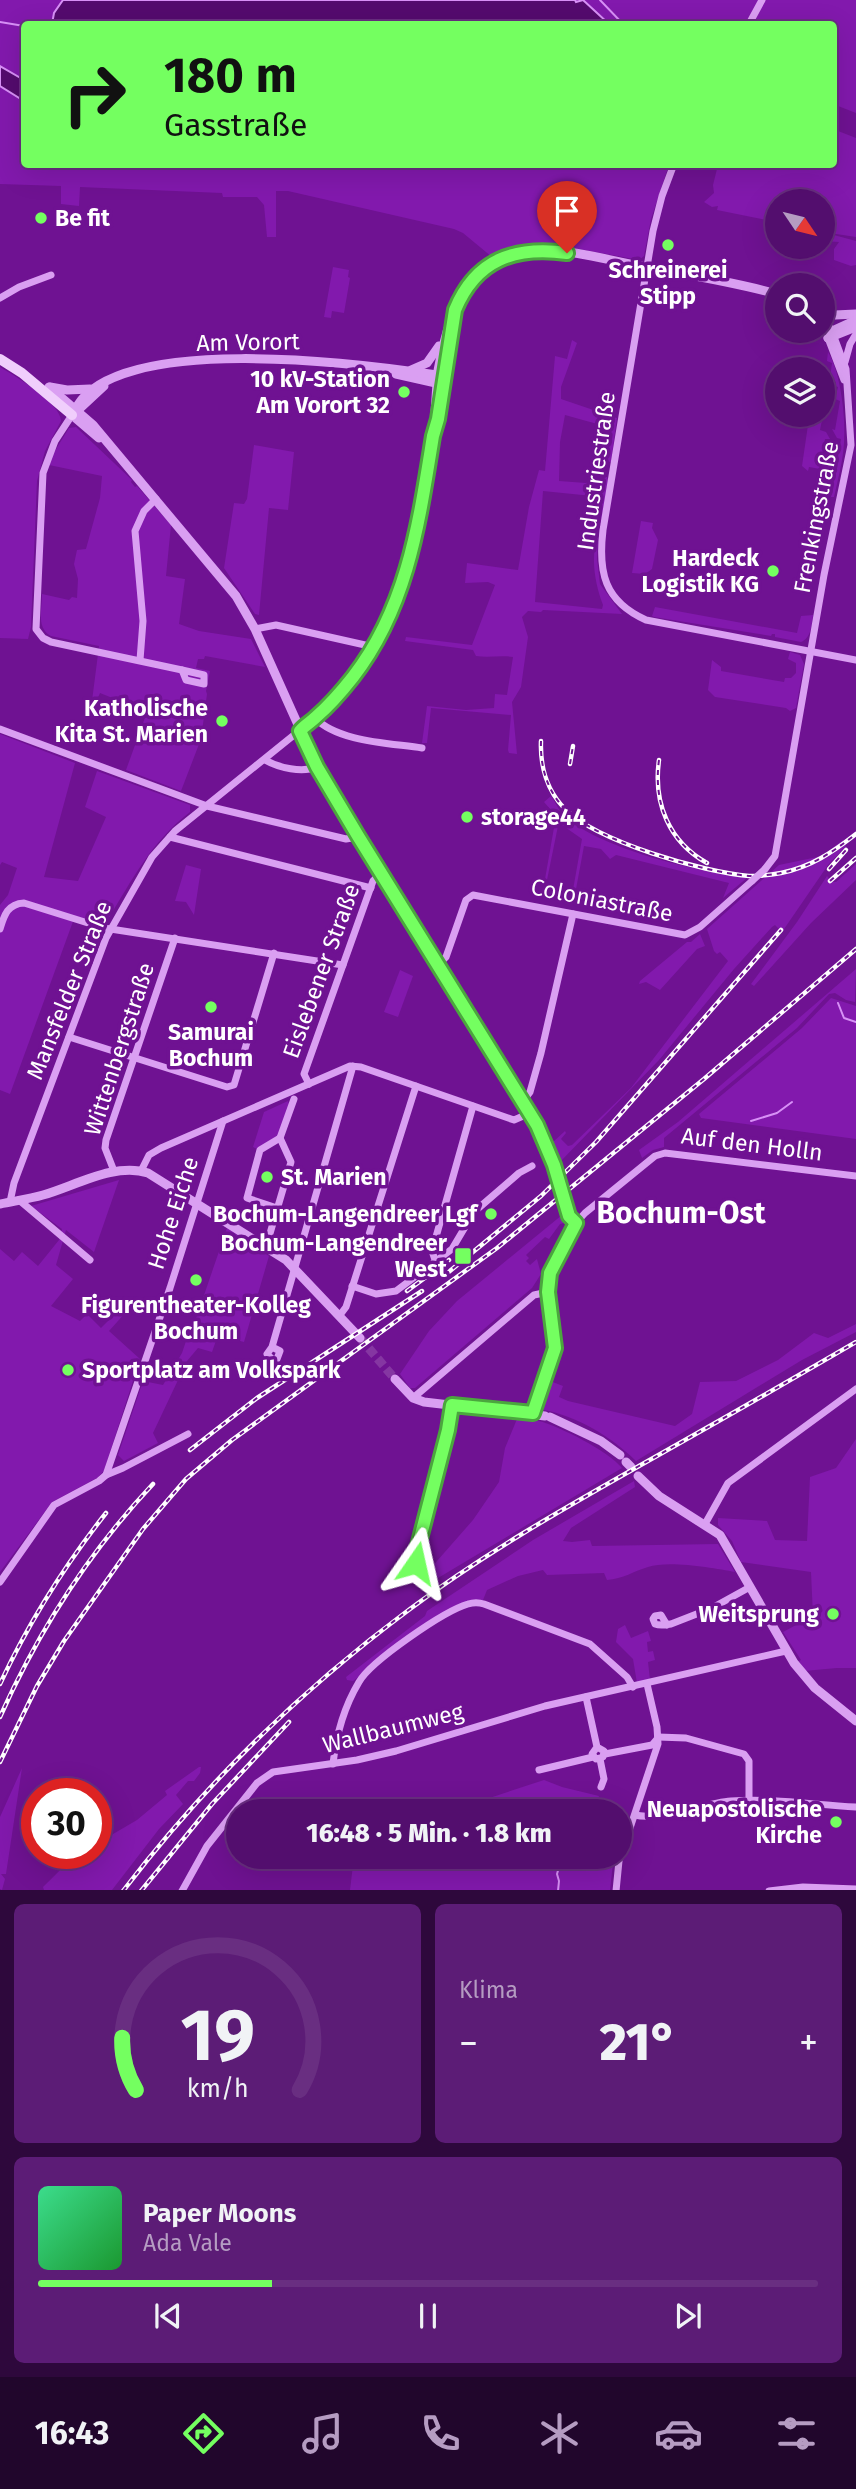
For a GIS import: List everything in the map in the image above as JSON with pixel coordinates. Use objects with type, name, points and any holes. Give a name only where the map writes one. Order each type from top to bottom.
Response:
[{"type":"main road","points":[[0,353],[49,387]]},
{"type":"main road","points":[[0,359],[75,411]]},
{"type":"street","points":[[751,21],[762,0]]},
{"type":"street","name":"Industriestraße","points":[[673,168],[657,213],[603,530],[601,559],[605,581],[625,608],[646,620],[811,650]]},
{"type":"street","points":[[410,371],[427,363],[443,340],[466,287],[481,272],[502,258],[525,251],[559,251],[765,291]]},
{"type":"street","points":[[0,298],[19,287],[51,275]]},
{"type":"street","points":[[439,380],[455,310]]},
{"type":"street","points":[[835,315],[856,314]]},
{"type":"street","points":[[835,331],[856,320]]},
{"type":"street","points":[[835,332],[856,327]]},
{"type":"street","points":[[845,363],[856,334]]},
{"type":"street","points":[[300,731],[354,677],[393,612],[409,567],[433,436],[443,340]]},
{"type":"street","name":"Frenkingstraße","points":[[832,343],[847,391]]},
{"type":"street","name":"Frenkingstraße","points":[[775,856],[811,650],[853,446],[845,363],[834,343]]},
{"type":"street","name":"Am Vorort","points":[[75,411],[78,402],[90,389],[116,376],[171,363],[232,359],[312,360],[439,380]]},
{"type":"street","name":"Am Vorort","points":[[381,369],[410,371],[439,380]]},
{"type":"street","name":"Am Vorort","points":[[75,411],[116,376]]},
{"type":"street","points":[[49,387],[111,448],[229,587],[255,629],[317,767],[530,1112],[547,1148],[569,1216],[576,1223]]},
{"type":"street","name":"Am Vorort","points":[[49,387],[67,390],[90,389]]},
{"type":"street","points":[[75,411],[55,441],[43,473],[36,629],[43,638],[51,642],[182,670]]},
{"type":"street","points":[[140,660],[143,621],[135,531],[144,511],[156,499]]},
{"type":"street","points":[[255,629],[276,625],[374,647]]},
{"type":"street","points":[[811,650],[856,660]]},
{"type":"street","points":[[315,718],[326,729],[340,735],[422,748]]},
{"type":"street","points":[[0,729],[207,806],[346,839],[358,836]]},
{"type":"street","name":"Mansfelder Straße","points":[[10,1202],[14,1183],[111,928],[152,857],[170,836],[300,731]]},
{"type":"street","points":[[265,760],[299,770],[317,767]]},
{"type":"street","points":[[170,836],[371,888]]},
{"type":"street","name":"Coloniastraße","points":[[438,965],[446,957],[469,896],[689,935],[752,881],[775,856]]},
{"type":"street","name":"Eislebener Straße","points":[[309,1084],[304,1074],[373,881],[381,873]]},
{"type":"street","points":[[0,929],[7,911],[21,903],[104,928],[343,965]]},
{"type":"street","points":[[523,1101],[530,1092],[541,1054],[573,914]]},
{"type":"street","name":"Wittenbergstraße","points":[[114,1171],[106,1144],[175,938]]},
{"type":"street","points":[[69,1037],[228,1087],[234,1085],[274,953]]},
{"type":"street","points":[[141,1171],[149,1155],[353,1066],[514,1120],[521,1119],[530,1112]]},
{"type":"street","points":[[272,1347],[353,1066]]},
{"type":"street","points":[[340,1315],[346,1307],[416,1086]]},
{"type":"street","points":[[277,1208],[247,1198],[260,1150],[280,1138],[294,1099]]},
{"type":"street","points":[[436,1263],[432,1251],[473,1106]]},
{"type":"street","name":"Hohe Eiche","points":[[106,1475],[222,1125]]},
{"type":"street","points":[[267,1247],[290,1162],[280,1138]]},
{"type":"street","name":"Auf den Holln","points":[[533,1413],[555,1348],[548,1292],[550,1273],[576,1223],[655,1156],[665,1153],[856,1176]]},
{"type":"street","points":[[352,1286],[376,1294],[392,1293],[436,1263],[456,1245],[474,1212],[519,1173],[532,1166]]},
{"type":"street","points":[[10,1202],[65,1188],[114,1171],[141,1171],[155,1177],[295,1266],[360,1338]]},
{"type":"street","points":[[10,1202],[90,1260]]},
{"type":"street","points":[[413,1398],[534,1295],[548,1292]]},
{"type":"street","points":[[395,1379],[413,1398],[424,1402],[548,1416],[601,1441],[626,1461]]},
{"type":"street","points":[[705,1524],[728,1483],[856,1389]]},
{"type":"street","points":[[425,1575],[415,1558],[452,1405]]},
{"type":"street","points":[[0,1583],[54,1505],[106,1475],[188,1434]]},
{"type":"street","points":[[638,1476],[659,1496],[720,1535],[786,1651],[815,1688],[856,1721]]},
{"type":"street","points":[[667,1625],[712,1608],[750,1587]]},
{"type":"street","points":[[333,1764],[341,1722],[363,1675],[428,1626],[463,1605],[476,1602],[590,1644],[627,1677],[633,1687]]},
{"type":"street","name":"Wallbaumweg","points":[[183,1890],[207,1846],[265,1775],[396,1751],[525,1711],[786,1651]]},
{"type":"street","points":[[615,1890],[620,1861],[656,1753],[658,1737],[647,1684]]},
{"type":"street","points":[[586,1697],[597,1747],[603,1749],[599,1757],[604,1779],[601,1787]]},
{"type":"street","points":[[539,1770],[652,1745],[658,1737]]},
{"type":"street","points":[[658,1737],[686,1738],[744,1754],[749,1761],[749,1800]]},
{"type":"street","points":[[635,1815],[646,1818],[707,1804],[749,1800],[856,1807]]},
{"type":"street","points":[[780,1890],[856,1889]]},
{"type":"shaded area","points":[[0,0],[759,0],[748,21],[21,21],[21,168],[668,168],[651,219],[644,256],[639,260],[557,245],[514,246],[492,257],[463,233],[454,229],[288,191],[276,191],[276,237],[267,237],[264,205],[257,197],[80,187],[79,206],[61,204],[61,186],[0,184]]},
{"type":"shaded area","points":[[63,0],[583,0],[606,21],[53,21],[54,13]]},
{"type":"shaded area","points":[[765,0],[856,0],[856,113],[837,106],[837,21],[754,21]]},
{"type":"shaded area","points":[[0,66],[21,78],[21,99],[0,86]]},
{"type":"shaded area","points":[[837,131],[856,138],[856,237],[835,234],[835,189],[765,189],[765,220],[717,210],[718,206],[712,207],[704,202],[714,193],[717,168],[837,168]]},
{"type":"shaded area","points":[[835,235],[856,241],[856,265],[834,260],[835,248],[839,242],[835,242]]},
{"type":"shaded area","points":[[333,267],[349,270],[350,278],[344,313],[332,311],[331,318],[324,317]]},
{"type":"shaded area","points":[[572,340],[577,343],[561,387],[561,399],[617,418],[611,462],[606,461],[608,427],[565,415],[560,442],[559,481],[586,483],[597,477],[607,477],[601,524],[602,497],[543,491],[535,602],[602,609],[594,562],[598,536],[600,584],[622,614],[543,610],[528,611],[522,617],[528,637],[521,687],[512,702],[517,754],[509,753],[508,750],[511,715],[431,708],[427,743],[422,743],[427,706],[466,710],[494,708],[495,694],[507,695],[513,657],[476,656],[473,650],[405,641],[406,637],[472,645],[495,585],[488,582],[465,583],[467,563],[518,570],[529,507],[539,470],[545,471],[555,356],[567,359]]},
{"type":"shaded area","points":[[0,367],[46,398],[54,406],[61,421],[45,451],[37,481],[31,627],[28,639],[0,638]]},
{"type":"shaded area","points":[[835,368],[842,396],[844,443],[834,497],[831,497],[841,439],[837,438],[832,429],[835,430],[840,401],[835,399],[838,387],[835,386]]},
{"type":"shaded area","points":[[76,427],[132,480],[135,487],[137,486],[171,525],[166,576],[185,579],[179,624],[199,631],[251,639],[265,667],[205,656],[204,659],[198,659],[196,668],[210,671],[201,739],[181,791],[126,770],[147,712],[100,693],[96,702],[92,701],[99,646],[51,636],[43,628],[42,594],[69,600],[72,597],[77,598],[78,579],[74,564],[77,550],[86,549],[100,498],[102,476],[49,465],[69,428]]},
{"type":"shaded area","points":[[808,427],[821,427],[820,430],[826,432],[830,439],[825,439],[820,469],[809,467],[808,471],[802,466]]},
{"type":"shaded area","points":[[254,445],[294,452],[288,510],[269,508],[259,615],[255,614],[224,568],[234,503],[244,504],[247,499]]},
{"type":"shaded area","points":[[641,521],[653,523],[652,528],[658,540],[652,569],[645,574],[632,573]]},
{"type":"shaded area","points":[[655,607],[797,633],[801,616],[813,615],[809,634],[801,642],[775,637],[775,634],[771,636],[654,617]]},
{"type":"shaded area","points":[[790,652],[800,655],[804,664],[796,708],[790,711],[786,708],[715,697],[708,690],[712,660],[721,667],[721,671],[784,682],[785,678],[791,678],[796,673],[796,663],[788,659]]},
{"type":"shaded area","points":[[0,734],[75,763],[44,877],[78,881],[106,817],[85,807],[97,771],[190,805],[190,812],[164,836],[143,862],[107,921],[101,923],[75,916],[10,1094],[0,1090],[0,905],[8,895],[17,868],[2,862],[0,865]]},
{"type":"shaded area","points":[[551,796],[566,818],[604,840],[679,865],[748,877],[723,898],[729,883],[616,855],[610,859],[601,849],[584,846],[574,900],[571,901],[582,839],[562,825],[558,826],[547,880],[545,879],[556,816],[544,802]]},
{"type":"shaded area","points":[[843,840],[846,846],[828,865],[782,932],[775,925],[772,927],[659,1060],[559,1163],[553,1142],[565,1131],[561,1139],[568,1146],[572,1145],[631,1088],[728,961],[720,952],[717,954],[714,951],[707,929],[779,865],[822,856]]},
{"type":"shaded area","points":[[856,864],[856,880],[811,923],[754,986],[751,984],[827,876],[832,882],[836,882]]},
{"type":"shaded area","points":[[186,865],[201,869],[194,915],[186,902],[175,901]]},
{"type":"shaded area","points":[[700,934],[705,946],[697,949],[660,990],[646,982],[639,984],[687,942]]},
{"type":"shaded area","points":[[856,969],[855,1002],[835,993],[829,994],[797,1028],[664,1138],[664,1147],[653,1150],[642,1158],[639,1150],[678,1122]]},
{"type":"shaded area","points":[[400,970],[413,976],[398,1017],[384,1012]]},
{"type":"shaded area","points":[[831,998],[856,1006],[856,1139],[701,1118],[699,1114],[802,1028]]},
{"type":"shaded area","points":[[288,1101],[290,1106],[280,1134],[257,1149],[253,1147],[264,1112]]},
{"type":"shaded area","points":[[119,1180],[94,1252],[66,1230],[56,1265],[73,1279],[51,1306],[80,1321],[87,1314],[101,1328],[117,1312],[135,1302],[109,1331],[140,1359],[104,1471],[97,1478],[52,1502],[0,1572],[0,1249],[14,1261],[22,1252],[38,1266],[59,1240],[62,1229],[31,1206]]},
{"type":"shaded area","points":[[562,1215],[564,1223],[560,1224],[549,1239],[545,1237],[526,1255],[529,1258],[526,1261],[530,1265],[537,1259],[541,1274],[532,1288],[415,1388],[410,1388],[400,1374],[429,1331],[457,1301]]},
{"type":"shaded area","points":[[227,1228],[269,1256],[244,1342],[218,1335],[212,1352],[198,1348],[187,1361],[153,1433],[158,1443],[124,1461],[118,1455],[143,1381],[163,1385],[182,1353]]},
{"type":"shaded area","points":[[856,1324],[856,1332],[802,1360],[636,1461],[593,1429],[541,1407],[550,1381],[563,1386],[559,1397],[568,1401],[675,1426],[692,1414],[700,1382],[736,1381],[778,1360],[814,1333],[828,1338]]},
{"type":"shaded area","points":[[517,1419],[539,1421],[571,1434],[606,1454],[622,1468],[438,1578],[430,1569],[473,1520],[499,1482],[505,1448]]},
{"type":"shaded area","points":[[856,1439],[856,1668],[804,1671],[799,1661],[801,1660],[783,1632],[813,1616],[811,1572],[741,1562],[732,1541],[718,1525],[718,1518],[767,1521],[775,1540],[807,1541],[810,1477],[836,1468]]},
{"type":"shaded area","points":[[634,1481],[635,1487],[571,1528],[563,1541],[590,1540],[592,1546],[718,1544],[735,1572],[667,1564],[607,1580],[604,1573],[547,1575],[543,1570],[518,1576],[487,1590],[483,1600],[456,1605],[353,1681],[347,1680],[346,1677],[425,1616],[427,1611],[533,1540]]},
{"type":"shaded area","points":[[625,1625],[631,1638],[648,1631],[651,1641],[647,1642],[648,1652],[653,1651],[655,1660],[648,1662],[650,1680],[637,1683],[633,1659],[616,1642],[618,1629]]},
{"type":"shaded area","points":[[201,1767],[194,1781],[188,1781],[176,1795],[183,1804],[159,1829],[112,1890],[44,1890],[43,1887],[62,1869],[112,1869],[112,1835],[137,1820],[167,1795],[165,1791]]},
{"type":"shaded area","points":[[22,1768],[6,1874],[1,1874],[5,1879],[2,1890],[0,1889],[0,1817]]},
{"type":"shaded area","points":[[544,1780],[599,1796],[598,1799],[486,1799]]},
{"type":"shaded area","points":[[353,1869],[612,1869],[610,1890],[350,1890]]},
{"type":"waterway","points":[[600,0],[620,21]]},
{"type":"waterway","points":[[0,22],[21,26]]},
{"type":"waterway","points":[[838,1003],[844,1018],[856,1022]]},
{"type":"waterway","points":[[751,1121],[777,1113],[792,1102]]},
{"type":"waterway","points":[[558,1869],[558,1890]]},
{"type":"tunnel","points":[[360,1338],[395,1379]]},
{"type":"railway","points":[[541,741],[546,778],[565,809],[601,833],[679,862],[749,876],[777,874],[812,863],[856,834]]},
{"type":"railway","points":[[570,764],[573,746]]},
{"type":"railway","points":[[659,760],[659,791],[666,820],[683,844],[707,863]]},
{"type":"railway","points":[[829,869],[846,850]]},
{"type":"railway","points":[[830,881],[856,858]]},
{"type":"railway","points":[[445,1275],[541,1196],[596,1142],[781,930]]},
{"type":"railway","points":[[0,1762],[37,1686],[64,1641],[143,1529],[186,1479],[232,1440],[497,1248],[704,1079],[856,949]]},
{"type":"railway","points":[[407,1291],[449,1260]]},
{"type":"railway","points":[[190,1450],[257,1398],[422,1291]]},
{"type":"railway","points":[[124,1890],[187,1813],[257,1740],[331,1672],[410,1609],[465,1570],[551,1516],[856,1342]]},
{"type":"railway","points":[[0,1717],[48,1623],[86,1565],[153,1484]]},
{"type":"railway","points":[[0,1684],[48,1596],[106,1513]]},
{"type":"railway","points":[[142,1890],[212,1804],[289,1722]]},
{"type":"place","name":"Be fit","points":[[41,218]]},
{"type":"place","name":"Schreinerei Stipp","points":[[668,245]]},
{"type":"place","name":"10 kV-Station Am Vorort 32","points":[[404,392]]},
{"type":"place","name":"Hardeck Logistik KG","points":[[773,571]]},
{"type":"place","name":"Katholische Kita St. Marien","points":[[222,721]]},
{"type":"place","name":"storage44","points":[[467,817]]},
{"type":"place","name":"Samurai Bochum","points":[[211,1007]]},
{"type":"place","name":"St. Marien","points":[[267,1177]]},
{"type":"place","name":"Bochum-Langendreer Lgf","points":[[491,1214]]},
{"type":"place","name":"Bochum-Langendreer West","points":[[463,1256]]},
{"type":"place","name":"Figurentheater-Kolleg Bochum","points":[[196,1280]]},
{"type":"place","name":"Sportplatz am Volkspark","points":[[68,1370]]},
{"type":"place","name":"Weitsprung","points":[[833,1614]]},
{"type":"place","name":"Neuapostolische Kirche","points":[[836,1822]]},
{"type":"district","name":"Bochum-Ost","points":[[681,1213]]},
{"type":"route","points":[[416,1563],[452,1405],[533,1413],[556,1341],[548,1292],[550,1273],[576,1223],[569,1216],[554,1165],[537,1125],[358,836],[317,767],[300,731],[329,705],[354,677],[383,631],[401,592],[415,542],[455,310],[466,287],[488,266],[512,254],[537,250],[567,253]]}]
